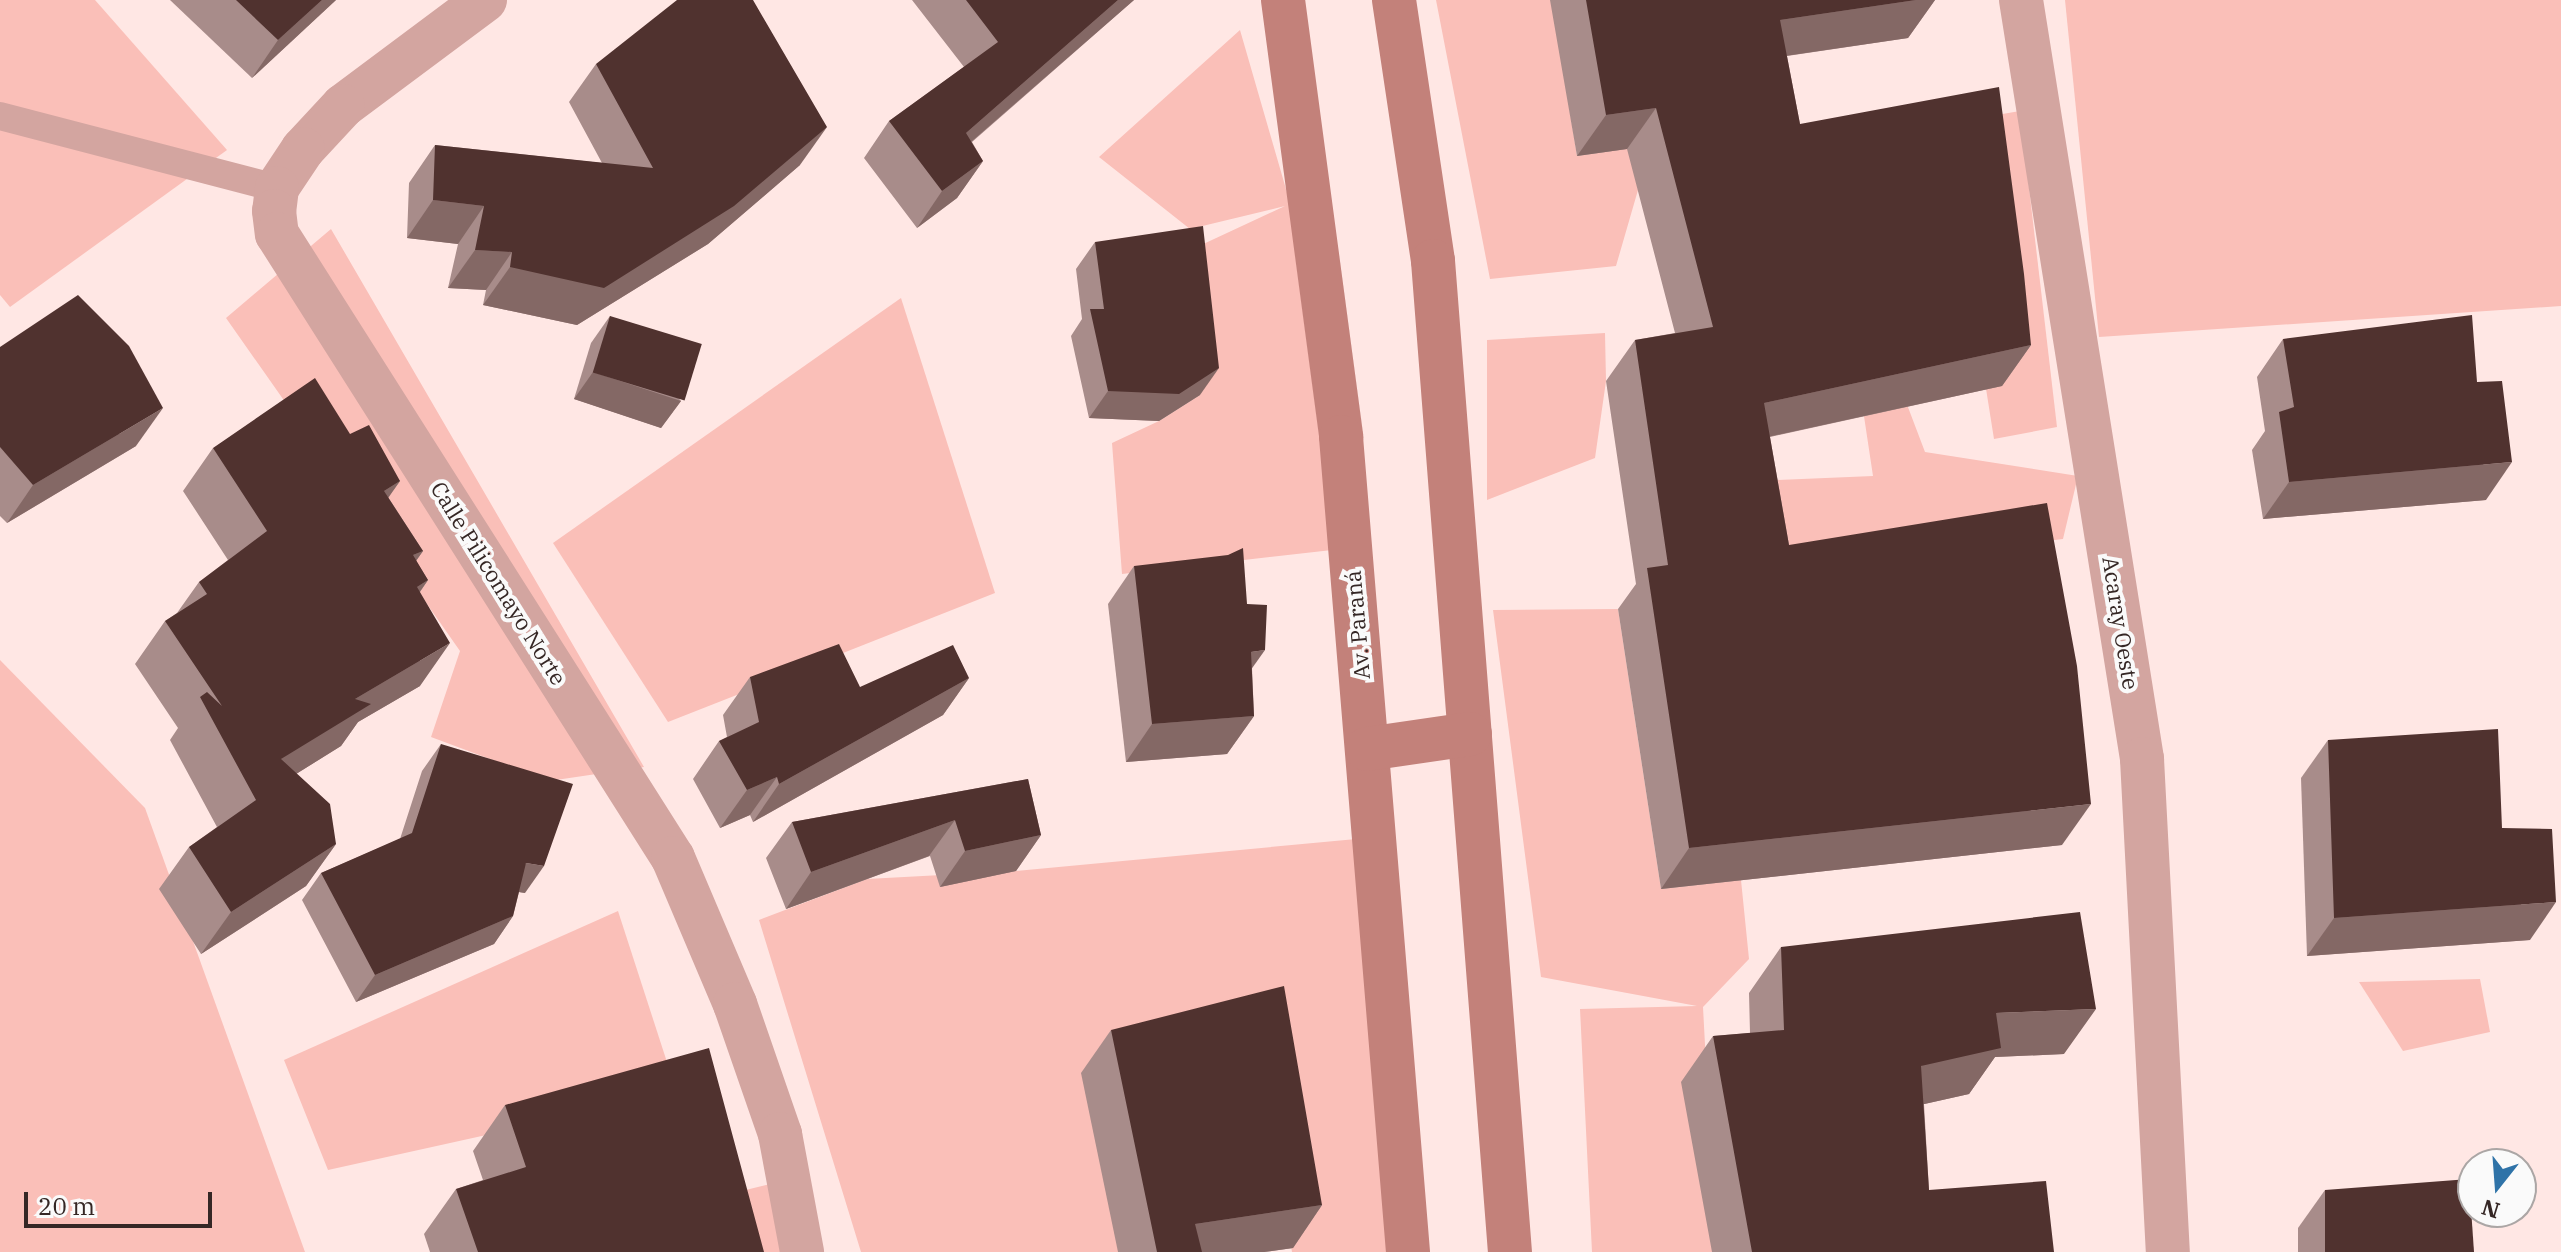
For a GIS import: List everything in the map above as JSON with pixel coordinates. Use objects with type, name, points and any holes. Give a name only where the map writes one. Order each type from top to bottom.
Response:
[{"type":"street","points":[[277,188],[303,149],[343,106],[485,0]]},
{"type":"street","name":"Av. Paraná","points":[[1283,0],[1341,437],[1408,1252]]},
{"type":"street","points":[[1394,0],[1433,261],[1510,1252]]},
{"type":"street","name":"Acaray Oeste","points":[[2021,0],[2142,759],[2168,1252]]},
{"type":"street","name":"Calle Pilicomayo Norte","points":[[277,188],[274,211],[277,234],[673,858],[735,1004],[780,1134],[802,1252]]},
{"type":"street","points":[[1367,749],[1470,734]]},
{"type":"lane","points":[[0,116],[277,188]]},
{"type":"shaded area","points":[[0,0],[95,0],[227,150],[10,307],[0,295]]},
{"type":"shaded area","points":[[1436,0],[1552,0],[1577,156],[1630,148],[1638,190],[1616,266],[1490,279]]},
{"type":"shaded area","points":[[2065,0],[2561,0],[2561,306],[2099,337]]},
{"type":"shaded area","points":[[1240,30],[1290,203],[1305,195],[1332,550],[1122,574],[1112,443],[1159,421],[1200,395],[1184,253],[1285,206],[1190,229],[1099,157]]},
{"type":"shaded area","points":[[2020,111],[2057,427],[1994,439],[1944,124]]},
{"type":"shaded area","points":[[331,229],[644,767],[549,781],[431,737],[460,651],[226,318]]},
{"type":"shaded area","points":[[901,298],[995,593],[668,722],[553,543]]},
{"type":"shaded area","points":[[1605,333],[1606,381],[1595,458],[1487,500],[1487,340]]},
{"type":"shaded area","points":[[1903,394],[1925,452],[2078,476],[2063,539],[1690,585],[1752,481],[1873,476],[1862,403]]},
{"type":"shaded area","points":[[1618,609],[1661,889],[1741,880],[1749,959],[1703,1007],[1716,1252],[1592,1252],[1580,1009],[1697,1006],[1541,977],[1493,610]]},
{"type":"shaded area","points":[[0,660],[145,808],[305,1252],[0,1252]]},
{"type":"shaded area","points":[[1367,838],[1400,1252],[1292,1252],[1255,1030],[1119,1252],[861,1252],[759,920],[867,879],[1016,871]]},
{"type":"shaded area","points":[[618,911],[677,1093],[328,1170],[284,1060]]},
{"type":"shaded area","points":[[2480,979],[2490,1032],[2403,1051],[2359,982]]},
{"type":"shaded area","points":[[782,1181],[789,1252],[719,1252],[705,1200]]},
{"type":"building","points":[[236,0],[322,0],[278,40]]},
{"type":"building","points":[[677,0],[753,0],[827,127],[734,206],[604,288],[510,267],[512,252],[475,250],[484,206],[433,200],[435,145],[653,168],[596,64]]},
{"type":"building","points":[[966,0],[1118,0],[966,133],[983,161],[942,191],[889,121],[998,42]]},
{"type":"building","points":[[1586,0],[1916,0],[1780,20],[1800,124],[1999,87],[2031,345],[1764,403],[1789,545],[2047,503],[2077,666],[2091,804],[1689,848],[1647,568],[1668,565],[1635,340],[1713,327],[1656,108],[1606,115]]},
{"type":"building","points":[[1203,226],[1219,368],[1179,394],[1108,391],[1090,309],[1104,309],[1095,242]]},
{"type":"building","points":[[78,295],[129,346],[163,408],[33,485],[0,447],[0,347]]},
{"type":"building","points":[[2472,315],[2477,382],[2502,381],[2512,462],[2289,482],[2279,412],[2294,407],[2283,339]]},
{"type":"building","points":[[610,316],[702,344],[685,400],[593,372]]},
{"type":"building","points":[[315,378],[350,434],[369,425],[400,481],[384,491],[423,551],[413,555],[428,580],[417,587],[450,643],[355,699],[371,704],[281,759],[330,804],[336,844],[231,912],[189,847],[256,800],[200,697],[207,692],[222,706],[165,621],[207,594],[199,582],[267,531],[213,448]]},
{"type":"building","points":[[1243,548],[1247,604],[1267,605],[1265,650],[1251,652],[1254,716],[1152,724],[1134,566],[1228,555]]},
{"type":"building","points":[[839,644],[860,687],[953,645],[969,678],[779,784],[777,777],[747,790],[719,741],[759,722],[750,677]]},
{"type":"building","points":[[2498,729],[2502,828],[2552,829],[2556,902],[2334,918],[2328,740]]},
{"type":"building","points":[[441,744],[573,784],[544,866],[526,863],[513,916],[375,975],[321,873],[412,833]]},
{"type":"building","points":[[1028,779],[1041,835],[965,851],[955,820],[811,872],[792,822]]},
{"type":"building","points":[[2080,912],[2096,1009],[1996,1013],[2001,1048],[1921,1066],[1929,1190],[2046,1181],[2054,1252],[1752,1252],[1713,1036],[1784,1030],[1781,947]]},
{"type":"building","points":[[1284,986],[1322,1205],[1195,1224],[1202,1252],[1157,1252],[1111,1030]]},
{"type":"building","points":[[709,1048],[764,1252],[478,1252],[456,1189],[526,1167],[505,1105]]},
{"type":"building","points":[[2457,1180],[2457,1228],[2472,1228],[2474,1252],[2325,1252],[2325,1190]]}]
